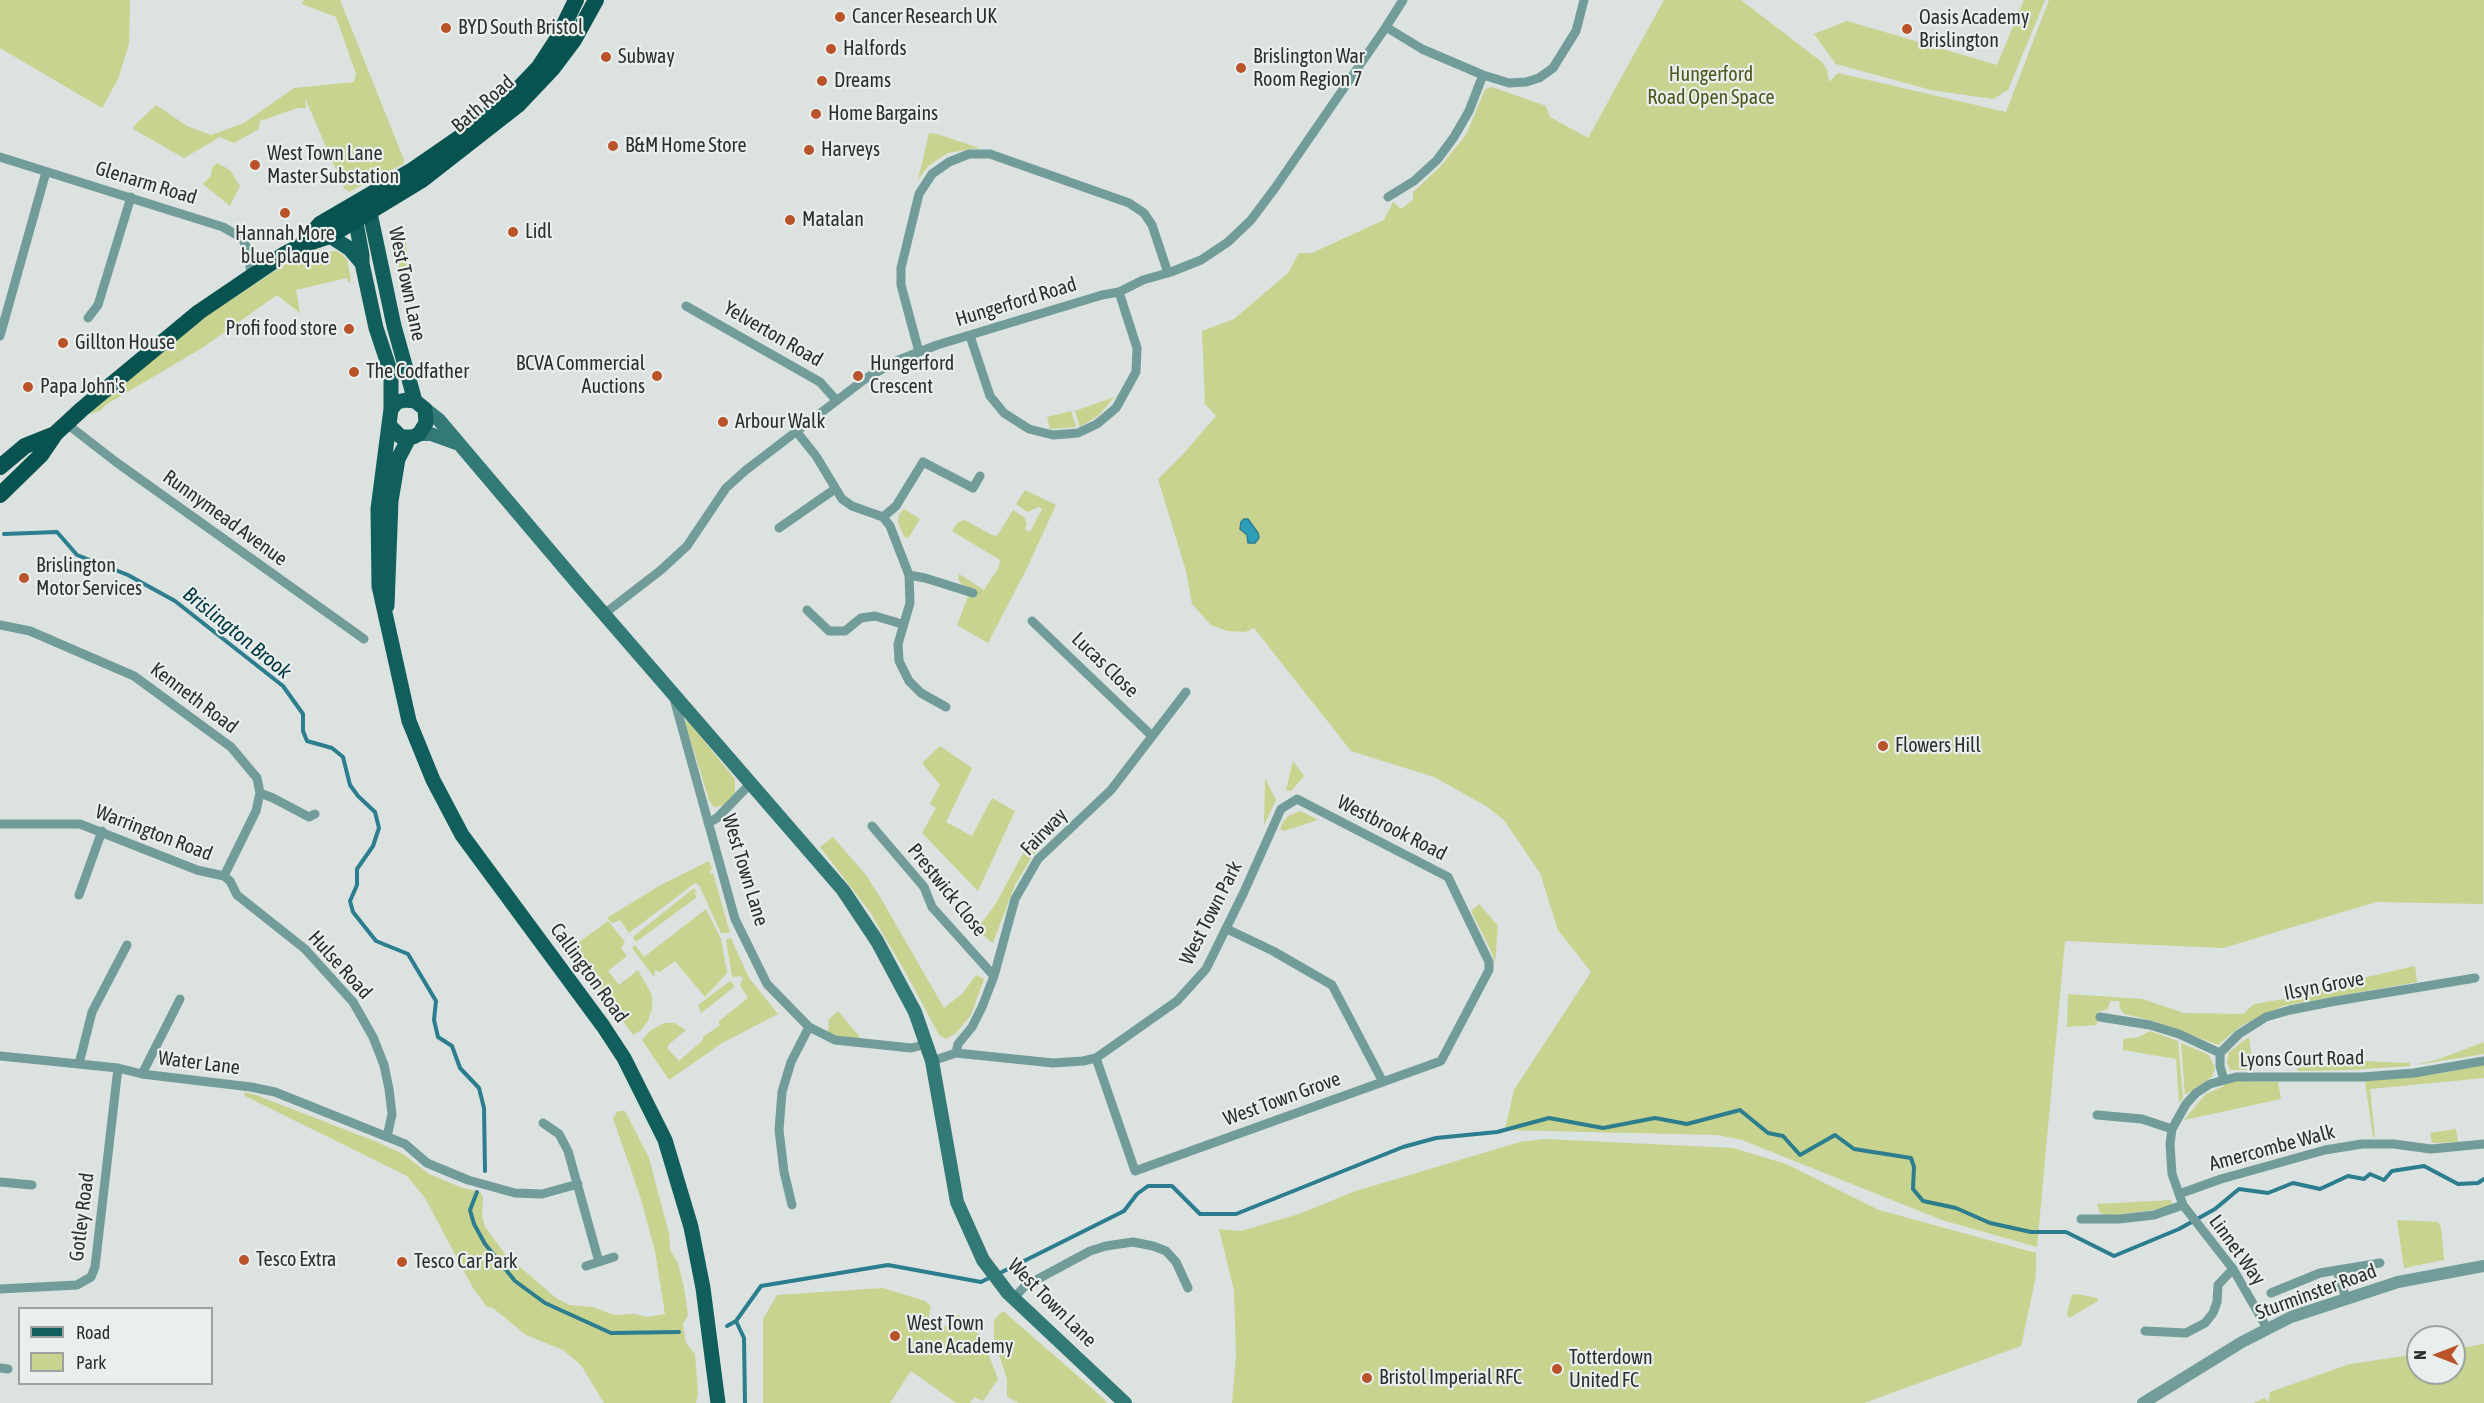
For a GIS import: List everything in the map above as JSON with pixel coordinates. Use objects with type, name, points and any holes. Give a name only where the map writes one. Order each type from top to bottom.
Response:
[{"type":"highway","name":"Bath Road","points":[[361,213],[411,171],[466,133],[520,87],[539,67],[556,41],[576,0]]},
{"type":"highway","name":"Bath Road","points":[[361,213],[422,180],[518,105],[553,68],[574,40],[596,0]]},
{"type":"highway","points":[[2,487],[41,455],[62,429],[105,389],[189,321],[251,275],[300,246],[330,236],[361,213]]},
{"type":"highway","points":[[300,246],[320,224],[361,213]]},
{"type":"highway","points":[[0,467],[25,446],[62,429]]},
{"type":"main road","name":"West Town Lane","points":[[361,213],[362,263],[375,328],[390,373],[391,409]]},
{"type":"main road","name":"West Town Lane","points":[[361,213],[420,405],[439,420],[843,890],[899,979],[927,1044],[932,1060],[957,1202],[974,1243],[1000,1284],[1125,1403]]},
{"type":"main road","name":"West Town Lane","points":[[330,236],[346,245],[362,263]]},
{"type":"main road","points":[[386,615],[390,591],[391,501],[398,459],[426,423],[420,405],[406,400],[397,402],[391,409],[388,420],[390,426],[396,434],[414,436]]},
{"type":"main road","name":"Callington Road","points":[[390,426],[385,446],[379,498],[377,546],[379,586],[409,721],[433,780],[462,835],[603,1026],[624,1058],[665,1140],[693,1238],[703,1288],[718,1403]]},
{"type":"main road","name":"West Town Lane","points":[[414,436],[431,434],[458,444]]},
{"type":"main road","name":"Callington Road","points":[[711,1403],[713,1374]]},
{"type":"street","name":"Hungerford Road","points":[[604,614],[661,570],[687,546],[726,488],[836,400],[875,373],[919,352],[1101,295],[1119,292],[1143,280],[1202,260],[1228,242],[1251,220],[1403,0]]},
{"type":"street","points":[[1386,27],[1422,49],[1483,75],[1509,83],[1526,82],[1539,78],[1553,68],[1576,31],[1584,0]]},
{"type":"street","points":[[1388,197],[1414,181],[1437,160],[1469,111],[1483,75]]},
{"type":"street","points":[[919,352],[901,285],[901,268],[919,194],[932,174],[949,162],[969,154],[990,154],[1129,202],[1144,213],[1152,225],[1168,273]]},
{"type":"street","name":"Glenarm Road","points":[[0,157],[223,226],[242,238],[248,250],[251,275]]},
{"type":"street","points":[[0,336],[46,172]]},
{"type":"street","points":[[88,318],[98,305],[131,197]]},
{"type":"street","points":[[970,336],[990,396],[1004,413],[1029,429],[1053,435],[1078,433],[1097,424],[1116,408],[1136,372],[1137,348],[1119,292]]},
{"type":"street","name":"Yelverton Road","points":[[686,306],[820,381],[836,400]]},
{"type":"street","name":"Runnymead Avenue","points":[[62,429],[116,462],[364,639]]},
{"type":"street","points":[[796,431],[816,456],[842,499],[852,506],[883,517],[890,526],[909,575],[910,603],[897,644],[899,661],[909,681],[921,693],[946,707]]},
{"type":"street","points":[[883,517],[896,506],[923,462],[973,488],[980,476]]},
{"type":"street","points":[[779,528],[835,489]]},
{"type":"street","points":[[909,575],[973,593]]},
{"type":"street","points":[[807,610],[829,631],[844,632],[861,618],[875,616],[902,624]]},
{"type":"street","name":"Lucas Close","points":[[1032,621],[1152,736]]},
{"type":"street","name":"Kenneth Road","points":[[0,625],[30,632],[134,676],[231,747],[257,778],[260,794]]},
{"type":"street","name":"Fairway","points":[[956,1053],[958,1044],[972,1027],[982,1007],[994,976],[1015,899],[1038,859],[1111,790],[1186,692]]},
{"type":"street","name":"West Town Lane","points":[[673,693],[735,920],[767,984],[809,1027],[835,1040],[911,1048],[927,1044]]},
{"type":"street","points":[[708,824],[752,783]]},
{"type":"street","points":[[224,876],[256,811],[260,794],[273,798],[309,817],[315,814]]},
{"type":"street","name":"West Town Park","points":[[932,1060],[956,1053],[1070,1064],[1096,1058],[1177,1002],[1206,969],[1227,929],[1281,809],[1297,799]]},
{"type":"street","name":"Westbrook Road","points":[[1297,799],[1448,877],[1489,962],[1489,970],[1441,1060]]},
{"type":"street","name":"Warrington Road","points":[[0,824],[80,824],[197,870],[224,876]]},
{"type":"street","name":"Prestwick Close","points":[[872,826],[924,888],[932,907],[994,976]]},
{"type":"street","points":[[79,895],[102,831]]},
{"type":"street","name":"Hulse Road","points":[[224,876],[230,881],[237,895],[305,949],[353,1002],[373,1036],[384,1065],[392,1114],[387,1137]]},
{"type":"street","points":[[1227,929],[1273,951],[1332,985],[1383,1082]]},
{"type":"street","points":[[79,1064],[92,1012],[127,945]]},
{"type":"street","name":"Ilsyn Grove","points":[[2220,1053],[2239,1034],[2266,1017],[2290,1010],[2475,978]]},
{"type":"street","points":[[142,1074],[180,999]]},
{"type":"street","points":[[2100,1017],[2150,1024],[2179,1034],[2220,1053],[2220,1066],[2224,1080]]},
{"type":"street","points":[[792,1205],[784,1172],[779,1130],[782,1092],[791,1062],[809,1027]]},
{"type":"street","name":"Water Lane","points":[[0,1056],[118,1068],[142,1074],[275,1092],[405,1144],[427,1163],[484,1185],[514,1193],[542,1194],[578,1184]]},
{"type":"street","name":"West Town Grove","points":[[1096,1058],[1135,1171],[1441,1060]]},
{"type":"street","name":"Lyons Court Road","points":[[2179,1194],[2170,1160],[2172,1129],[2186,1104],[2196,1093],[2210,1084],[2236,1077],[2363,1077],[2484,1061]]},
{"type":"street","name":"Gotley Road","points":[[0,1289],[78,1285],[91,1277],[95,1267],[118,1068]]},
{"type":"street","points":[[2097,1115],[2142,1119],[2172,1129]]},
{"type":"street","points":[[543,1123],[559,1134],[564,1143],[578,1184],[599,1262]]},
{"type":"street","name":"Amercombe Walk","points":[[2179,1194],[2221,1179],[2325,1150],[2362,1144],[2394,1144],[2431,1149],[2484,1144]]},
{"type":"street","points":[[0,1182],[32,1185]]},
{"type":"street","name":"Linnet Way","points":[[2179,1194],[2189,1216],[2234,1269],[2267,1328]]},
{"type":"street","points":[[2081,1219],[2119,1219],[2154,1215],[2183,1205]]},
{"type":"street","points":[[1014,1298],[1025,1286],[1090,1251],[1133,1242],[1166,1251],[1176,1262],[1188,1288]]},
{"type":"street","points":[[586,1266],[615,1257]]},
{"type":"street","points":[[2271,1293],[2320,1273],[2380,1263]]},
{"type":"street","name":"Sturminster Road","points":[[2143,1403],[2267,1328],[2346,1298],[2398,1282],[2484,1266]]},
{"type":"street","points":[[2145,1331],[2176,1334],[2196,1329],[2213,1313],[2217,1302],[2218,1285],[2234,1269]]},
{"type":"street","points":[[2337,1271],[2346,1298]]},
{"type":"green space","points":[[0,0],[130,0],[129,44],[118,79],[102,108],[0,48]]},
{"type":"green space","points":[[304,0],[340,0],[404,160],[403,164],[349,192],[344,188],[305,98],[306,108],[298,108],[260,121],[259,129],[234,143],[220,137],[184,158],[133,129],[156,105],[187,126],[211,135],[244,123],[294,88],[354,82],[356,74],[336,17],[302,4]]},
{"type":"green space","name":"Hungerford Road Open Space","points":[[1664,0],[1741,0],[1823,63],[1829,82],[1838,73],[2006,112],[2049,0],[2484,0],[2483,904],[2376,902],[2223,948],[2065,941],[2037,1247],[1942,1220],[1742,1140],[1718,1135],[1505,1130],[1514,1090],[1591,972],[1558,930],[1540,873],[1504,820],[1486,806],[1434,777],[1351,751],[1254,628],[1245,632],[1227,631],[1211,625],[1192,604],[1186,571],[1158,479],[1216,416],[1205,404],[1202,331],[1234,319],[1288,273],[1299,253],[1312,253],[1384,220],[1393,202],[1401,209],[1413,200],[1413,192],[1439,168],[1466,135],[1485,89],[1492,87],[1546,106],[1550,117],[1588,138]]},
{"type":"green space","points":[[2024,0],[2045,0],[2008,90],[1993,99],[1931,90],[1836,64],[1814,34],[1847,21],[1997,65]]},
{"type":"green space","points":[[929,133],[979,148],[948,153],[928,166],[918,180]]},
{"type":"green space","points":[[217,163],[230,170],[240,186],[230,206],[203,184],[211,176],[212,168]]},
{"type":"green space","points":[[404,227],[409,269],[400,270],[389,232]]},
{"type":"green space","points":[[321,249],[320,252],[336,251],[347,259],[351,280],[348,283],[347,278],[296,290],[300,313],[277,295],[202,348],[107,404],[100,411],[89,414],[192,325],[286,264]]},
{"type":"green space","points":[[1114,397],[1099,415],[1080,427],[1075,411]]},
{"type":"green space","points":[[1071,411],[1076,427],[1050,429],[1047,417]]},
{"type":"green space","points":[[1025,490],[1056,505],[1026,570],[988,643],[957,625],[968,596],[975,598],[977,590],[962,585],[958,578],[959,574],[984,590],[999,567],[1000,560],[952,531],[957,523],[965,520],[997,536],[1013,510],[1024,517],[1027,523],[1025,529],[1030,532],[1042,509],[1039,507],[1027,512],[1016,504]]},
{"type":"green space","points":[[904,509],[920,519],[909,537],[905,538],[898,523],[899,515]]},
{"type":"green space","points":[[687,720],[735,779],[735,792],[725,805],[714,807],[709,800],[685,722]]},
{"type":"green space","points":[[940,746],[972,768],[946,822],[972,836],[992,798],[1015,811],[978,891],[922,833],[936,808],[930,804],[940,785],[922,763]]},
{"type":"green space","points":[[1293,761],[1304,776],[1291,791],[1286,790]]},
{"type":"green space","points":[[1265,778],[1276,800],[1264,825]]},
{"type":"green space","points":[[1301,811],[1318,820],[1284,831],[1280,829],[1288,816]]},
{"type":"green space","points":[[1034,833],[1046,840],[1033,855],[1015,885],[993,943],[976,930],[995,905]]},
{"type":"green space","points":[[833,837],[866,875],[944,1008],[963,993],[976,975],[984,979],[971,1015],[956,1033],[946,1039],[939,1035],[870,912],[820,847]]},
{"type":"green space","points":[[709,861],[712,869],[709,872],[713,873],[730,933],[721,933],[699,885],[695,883],[629,933],[620,920],[612,923],[607,918],[659,886]]},
{"type":"green space","points":[[694,888],[698,894],[693,892],[697,897],[636,942],[633,937]]},
{"type":"green space","points":[[1479,904],[1498,926],[1495,963],[1471,911]]},
{"type":"green space","points":[[706,909],[721,939],[727,973],[705,997],[675,961],[660,972],[655,970],[654,977],[632,948],[635,945],[644,957]]},
{"type":"green space","points":[[608,921],[625,942],[621,948],[627,956],[608,971],[619,985],[638,970],[652,995],[652,1009],[648,1021],[641,1030],[633,1035],[571,951],[571,948]]},
{"type":"green space","points":[[731,938],[749,978],[778,1014],[722,1043],[669,1080],[642,1040],[650,1031],[664,1023],[674,1023],[686,1030],[668,1045],[668,1049],[679,1061],[703,1040],[703,1037],[720,1025],[718,1022],[748,998],[740,985],[743,978],[732,977],[726,940]]},
{"type":"green space","points":[[2415,966],[2417,982],[2283,1006],[2241,1026],[2218,1045],[2154,1021],[2124,1014],[2120,1009],[2119,1001],[2110,1001],[2108,1009],[2098,1012],[2097,1025],[2067,1027],[2068,994],[2142,999],[2184,1013],[2243,1014],[2254,1004],[2301,996],[2311,990]]},
{"type":"green space","points":[[730,981],[734,985],[733,988],[701,1013],[698,1005]]},
{"type":"green space","points":[[838,1011],[860,1039],[828,1035],[829,1019]]},
{"type":"green space","points":[[2150,1031],[2178,1041],[2183,1098],[2179,1103],[2176,1059],[2123,1050],[2123,1039],[2139,1037]]},
{"type":"green space","points":[[2249,1037],[2253,1070],[2230,1070],[2227,1062],[2229,1052]]},
{"type":"green space","points":[[2484,1042],[2484,1054],[2415,1065],[2436,1060]]},
{"type":"green space","points":[[2181,1043],[2209,1055],[2215,1068],[2212,1077],[2185,1095]]},
{"type":"green space","points":[[2360,1061],[2410,1063],[2410,1066],[2298,1071],[2297,1068]]},
{"type":"green space","points":[[2484,1065],[2484,1078],[2370,1089],[2375,1137],[2373,1137],[2365,1081],[2442,1073]]},
{"type":"green space","points":[[2233,1081],[2278,1082],[2281,1099],[2184,1120],[2206,1094],[2224,1086],[2224,1083]]},
{"type":"green space","points":[[244,1092],[377,1142],[403,1154],[429,1174],[460,1187],[480,1192],[483,1197],[482,1216],[485,1227],[505,1254],[556,1298],[569,1305],[593,1307],[614,1315],[635,1314],[647,1317],[665,1314],[655,1251],[641,1199],[613,1118],[618,1111],[625,1111],[649,1158],[669,1234],[670,1250],[678,1263],[688,1315],[683,1324],[686,1343],[695,1354],[698,1393],[696,1403],[604,1403],[581,1365],[563,1350],[526,1335],[493,1308],[487,1307],[473,1288],[425,1198],[407,1176],[245,1096]]},
{"type":"green space","points":[[2456,1129],[2458,1142],[2432,1143],[2430,1133]]},
{"type":"green space","points":[[1545,1139],[1733,1148],[1786,1164],[1879,1210],[2036,1253],[2036,1276],[2021,1346],[1864,1403],[1232,1403],[1236,1355],[1234,1291],[1219,1229],[1241,1231],[1299,1214],[1353,1192],[1520,1142]]},
{"type":"green space","points":[[2171,1200],[2172,1206],[2167,1208],[2106,1216],[2100,1213],[2097,1204]]},
{"type":"green space","points":[[2397,1220],[2438,1222],[2441,1227],[2444,1260],[2404,1268]]},
{"type":"green space","name":"West Town Lane Academy","points":[[883,1288],[925,1301],[931,1306],[928,1321],[940,1331],[958,1315],[982,1337],[998,1379],[983,1401],[974,1397],[970,1403],[956,1403],[911,1371],[890,1403],[763,1403],[763,1319],[777,1295]]},
{"type":"green space","points":[[2072,1295],[2097,1298],[2098,1301],[2069,1318],[2067,1313]]},
{"type":"green space","points":[[1003,1311],[1108,1403],[1019,1403],[1007,1397],[1007,1379],[994,1340],[994,1320]]},
{"type":"green space","points":[[2484,1344],[2484,1403],[2253,1403],[2264,1398],[2269,1402],[2270,1392],[2350,1364],[2406,1356],[2406,1385],[2466,1385],[2466,1347]]},
{"type":"water","points":[[1244,519],[1248,519],[1258,533],[1259,538],[1255,543],[1248,543],[1247,535],[1240,529]]},
{"type":"waterway","name":"Brislington Brook","points":[[4,534],[57,532],[77,555],[128,575],[175,601],[283,686],[303,714],[303,731],[307,741],[332,748],[343,757],[350,785],[375,812],[379,828],[373,846],[357,869],[357,885],[350,901],[353,912],[376,941],[408,954],[436,1001],[434,1020],[438,1037],[452,1046],[460,1068],[479,1088],[484,1108],[485,1171]]},
{"type":"waterway","points":[[998,1274],[1124,1211],[1137,1194],[1148,1186],[1172,1186],[1200,1214],[1236,1214],[1403,1147],[1436,1138],[1497,1132],[1549,1118],[1603,1128],[1655,1118],[1687,1124],[1740,1110],[1768,1133],[1783,1136],[1800,1155],[1835,1135],[1854,1149],[1911,1158],[1914,1167],[1913,1189],[1923,1201],[1956,1208],[1990,1223],[2031,1232],[2066,1232],[2114,1256],[2179,1229],[2215,1209],[2239,1189],[2268,1193],[2293,1183],[2320,1189],[2348,1176],[2364,1179],[2370,1174],[2384,1180],[2392,1171],[2424,1166],[2458,1184],[2478,1183],[2484,1179]]},
{"type":"waterway","name":"Brislington Brook","points":[[477,1192],[470,1210],[474,1224],[485,1244],[515,1281],[545,1303],[611,1333],[679,1332]]},
{"type":"waterway","name":"Brislington Brook","points":[[727,1326],[736,1321],[761,1286],[888,1265],[981,1282],[991,1277]]},
{"type":"waterway","name":"Brislington Brook","points":[[736,1321],[744,1338],[745,1403]]},
{"type":"place","name":"Cancer Research UK","points":[[840,17]]},
{"type":"place","name":"BYD South Bristol","points":[[446,28]]},
{"type":"place","name":"Oasis Academy Brislington","points":[[1907,29]]},
{"type":"place","name":"Halfords","points":[[831,49]]},
{"type":"place","name":"Subway","points":[[606,57]]},
{"type":"place","name":"Brislington War Room Region 7","points":[[1241,68]]},
{"type":"place","name":"Dreams","points":[[822,81]]},
{"type":"place","name":"Home Bargains","points":[[816,114]]},
{"type":"place","name":"B&M Home Store","points":[[613,146]]},
{"type":"place","name":"Harveys","points":[[809,150]]},
{"type":"place","name":"West Town Lane Master Substation","points":[[255,165]]},
{"type":"place","name":"Hannah More blue plaque","points":[[285,213]]},
{"type":"place","name":"Matalan","points":[[790,220]]},
{"type":"place","name":"Lidl","points":[[513,232]]},
{"type":"place","name":"Profi food store","points":[[349,329]]},
{"type":"place","name":"Gillton House","points":[[63,343]]},
{"type":"place","name":"The Codfather","points":[[354,372]]},
{"type":"place","name":"BCVA Commercial Auctions","points":[[657,376]]},
{"type":"place","name":"Hungerford Crescent","points":[[858,376]]},
{"type":"place","name":"Papa John's","points":[[28,387]]},
{"type":"place","name":"Arbour Walk","points":[[723,422]]},
{"type":"place","name":"Brislington Motor Services","points":[[24,578]]},
{"type":"place","name":"Flowers Hill","points":[[1883,746]]},
{"type":"place","name":"Tesco Extra","points":[[244,1260]]},
{"type":"place","name":"Tesco Car Park","points":[[402,1262]]},
{"type":"place","name":"West Town Lane Academy","points":[[895,1336]]},
{"type":"place","name":"Totterdown United FC","points":[[1557,1369]]},
{"type":"place","name":"Bristol Imperial RFC","points":[[1367,1378]]}]
